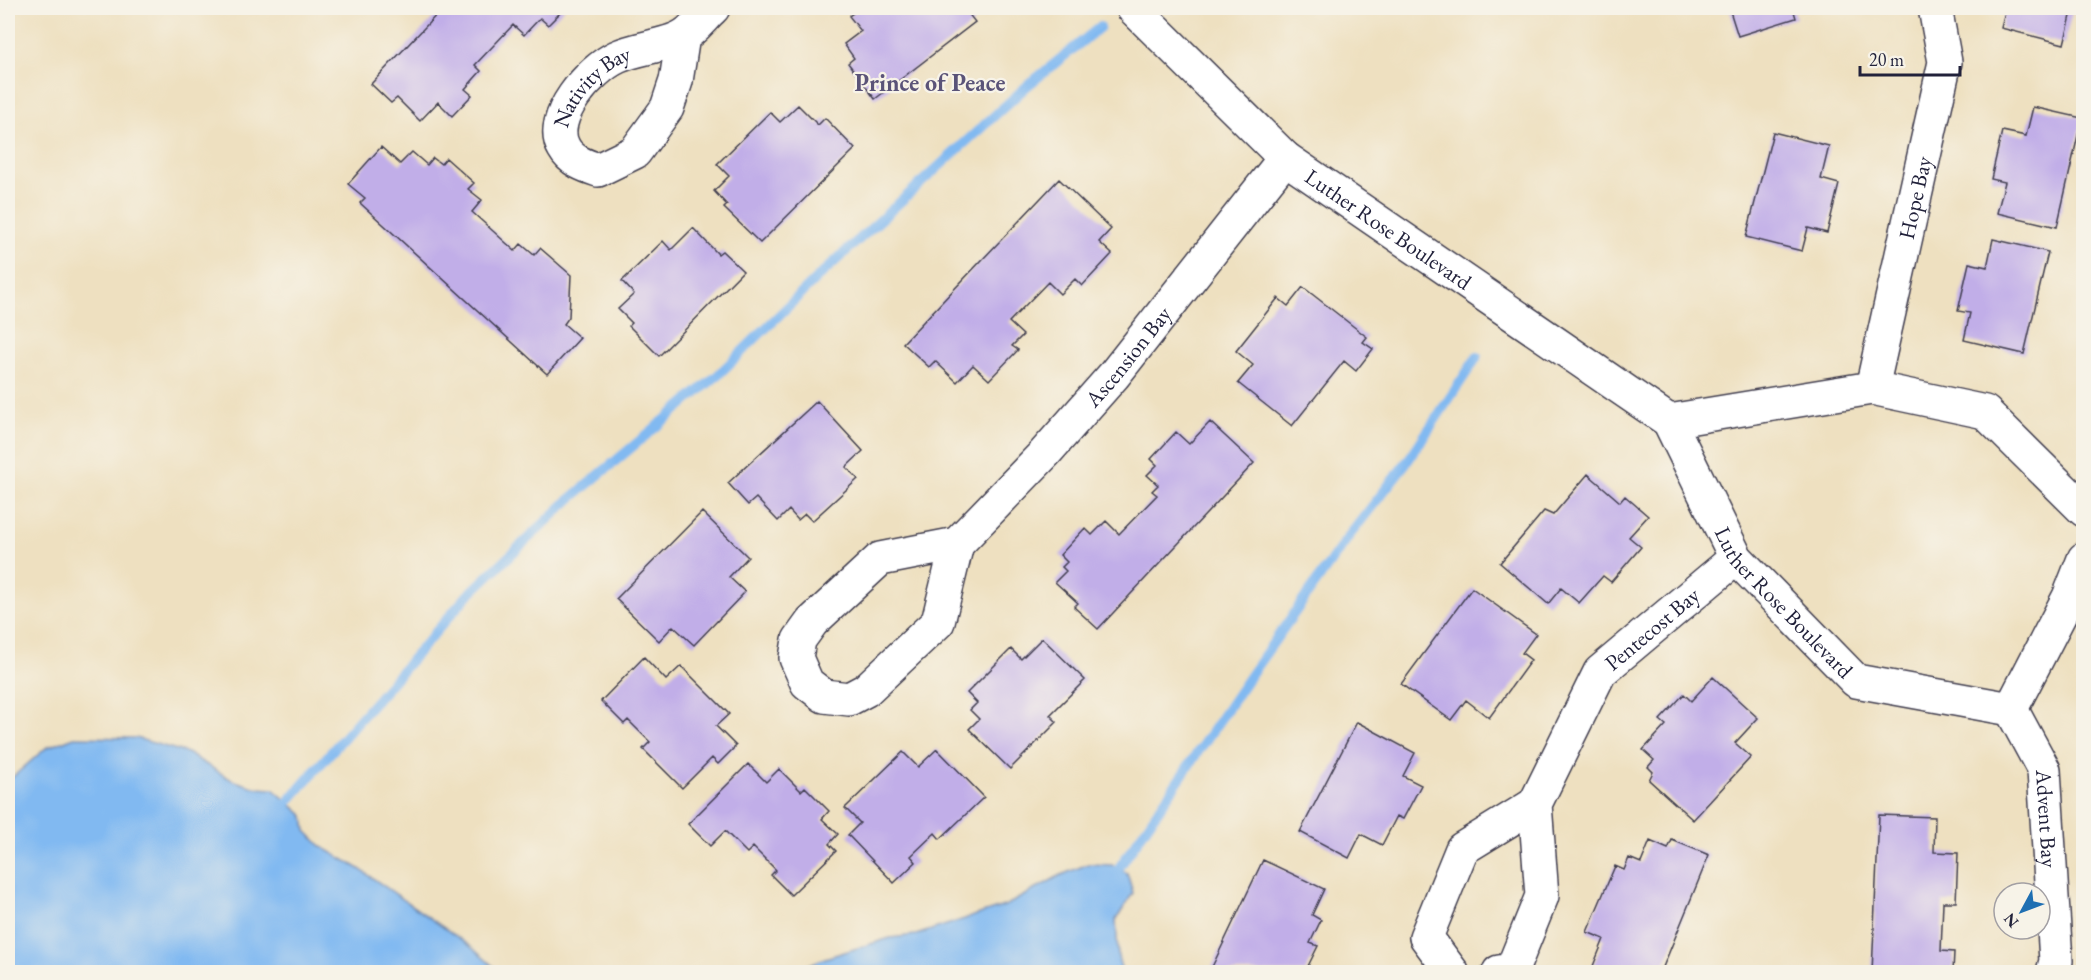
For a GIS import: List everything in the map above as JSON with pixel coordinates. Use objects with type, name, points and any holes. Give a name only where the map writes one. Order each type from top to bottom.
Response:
[{"type":"street","points":[[683,36],[713,8]]},
{"type":"street","name":"Luther Rose Boulevard","points":[[1133,8],[1285,158],[1669,421],[1736,558],[1856,681],[2011,709]]},
{"type":"street","name":"Hope Bay","points":[[1872,388],[1945,62],[1935,8]]},
{"type":"street","name":"Ascension Bay","points":[[957,544],[1045,453],[1114,375],[1285,158]]},
{"type":"street","points":[[1669,421],[1872,388],[1985,412],[2084,510]]},
{"type":"street","points":[[957,544],[938,622],[866,690],[849,699],[824,696],[807,683],[796,658],[799,640],[812,622],[880,559],[957,544]]},
{"type":"street","name":"Pentecost Bay","points":[[1535,804],[1600,672],[1736,558]]},
{"type":"street","points":[[2011,709],[2069,597],[2084,559]]},
{"type":"street","name":"Advent Bay","points":[[2011,709],[2044,770],[2056,961],[2053,972]]},
{"type":"street","points":[[1452,972],[1426,937],[1461,849],[1535,804],[1542,896],[1512,970],[1499,972]]},
{"type":"water","points":[[74,737],[136,738],[187,753],[232,780],[257,788],[273,789],[304,816],[306,831],[322,847],[358,868],[470,946],[500,972],[8,972],[8,781],[46,748]]},
{"type":"water","points":[[1088,864],[1113,865],[1127,873],[1133,893],[1116,920],[1118,957],[1122,972],[791,972],[825,958],[890,938],[916,935],[1007,905],[1059,876]]},
{"type":"building","points":[[443,8],[565,8],[548,25],[540,18],[524,35],[513,25],[475,65],[481,71],[465,89],[472,95],[452,116],[438,102],[420,121],[397,98],[391,103],[371,84]]},
{"type":"building","points":[[860,8],[964,8],[975,22],[875,99],[848,63],[854,58],[844,44],[861,31],[849,16]]},
{"type":"building","points":[[1729,8],[1793,8],[1796,18],[1738,36]]},
{"type":"building","points":[[2006,8],[2073,8],[2064,44],[2001,28]]},
{"type":"building","points":[[798,105],[818,125],[825,118],[855,149],[760,243],[724,208],[727,205],[714,191],[729,176],[717,164],[770,112],[780,122]]},
{"type":"building","points":[[2033,107],[2082,118],[2057,227],[1997,213],[2005,182],[1991,179],[2002,131],[2026,136]]},
{"type":"building","points":[[1773,132],[1829,146],[1821,179],[1839,184],[1827,233],[1808,228],[1802,251],[1746,237]]},
{"type":"building","points":[[381,147],[400,164],[412,152],[427,165],[433,158],[441,164],[446,158],[474,183],[468,189],[482,200],[472,212],[515,251],[521,244],[534,255],[540,248],[571,275],[569,317],[564,324],[580,338],[547,374],[360,203],[365,198],[348,184]]},
{"type":"building","points":[[1059,179],[1111,229],[1099,242],[1112,254],[1082,286],[1075,279],[1060,294],[1048,282],[1009,322],[1023,335],[1012,346],[1018,350],[989,380],[973,365],[957,382],[935,361],[929,367],[903,343]]},
{"type":"building","points":[[693,228],[718,254],[722,251],[743,271],[659,356],[629,326],[632,323],[618,309],[634,294],[622,281],[663,241],[671,250]]},
{"type":"building","points":[[1993,239],[2048,252],[2024,354],[1964,340],[1970,313],[1958,311],[1969,263],[1987,267]]},
{"type":"building","points":[[1303,287],[1367,337],[1363,342],[1373,349],[1356,371],[1344,361],[1292,426],[1238,383],[1253,365],[1236,351],[1278,298],[1288,306]]},
{"type":"building","points":[[817,401],[863,451],[846,467],[858,479],[812,521],[805,514],[798,520],[789,510],[778,521],[756,498],[748,505],[728,483]]},
{"type":"building","points":[[1210,422],[1254,463],[1098,629],[1074,607],[1078,603],[1055,582],[1066,571],[1062,567],[1067,562],[1060,555],[1085,528],[1092,535],[1106,521],[1119,534],[1157,495],[1152,491],[1158,485],[1147,475],[1157,465],[1151,459],[1176,432],[1189,444]]},
{"type":"building","points":[[1588,474],[1620,502],[1625,496],[1648,516],[1629,537],[1641,547],[1611,582],[1603,576],[1579,603],[1561,588],[1548,604],[1500,563],[1544,511],[1553,515]]},
{"type":"building","points":[[702,512],[748,557],[729,577],[745,592],[694,645],[673,626],[659,641],[616,599]]},
{"type":"building","points":[[1472,588],[1536,634],[1522,653],[1531,660],[1489,718],[1466,700],[1451,720],[1401,684]]},
{"type":"building","points":[[1042,638],[1085,680],[1050,715],[1057,722],[1010,769],[969,729],[979,719],[970,710],[977,703],[967,693],[1011,649],[1021,659]]},
{"type":"building","points":[[644,657],[666,680],[681,666],[729,714],[716,726],[736,746],[718,764],[712,758],[682,788],[643,749],[650,742],[628,720],[624,724],[601,701]]},
{"type":"building","points":[[1713,677],[1758,718],[1735,743],[1751,757],[1693,820],[1649,780],[1653,772],[1648,767],[1654,760],[1643,750],[1666,725],[1660,720],[1684,694],[1691,701]]},
{"type":"building","points":[[1357,722],[1415,753],[1403,776],[1421,785],[1403,819],[1397,816],[1382,845],[1361,834],[1349,858],[1300,832]]},
{"type":"building","points":[[937,749],[984,797],[940,839],[935,833],[911,856],[916,862],[894,883],[848,835],[860,823],[845,808],[903,752],[918,767]]},
{"type":"building","points":[[748,764],[766,782],[779,769],[801,791],[805,787],[829,811],[822,819],[838,834],[829,844],[836,851],[791,895],[771,875],[776,870],[753,847],[747,853],[725,831],[710,846],[688,824]]},
{"type":"building","points":[[1879,815],[1935,817],[1934,852],[1958,853],[1956,902],[1943,902],[1941,951],[1954,952],[1953,972],[1872,972]]},
{"type":"building","points":[[1672,840],[1709,855],[1661,972],[1609,972],[1593,966],[1604,939],[1587,932],[1615,866],[1624,870],[1629,858],[1641,863],[1650,841],[1668,849]]},
{"type":"building","points":[[1263,860],[1324,889],[1312,915],[1321,920],[1310,943],[1318,946],[1305,972],[1218,972],[1211,969]]},
{"type":"waterway","points":[[279,812],[467,596],[569,500],[718,375],[819,276],[1027,86],[1100,27]]},
{"type":"waterway","points":[[1112,878],[1249,677],[1349,536],[1409,459],[1477,357]]},
{"type":"district","name":"Prince of Peace","points":[[930,82]]}]
